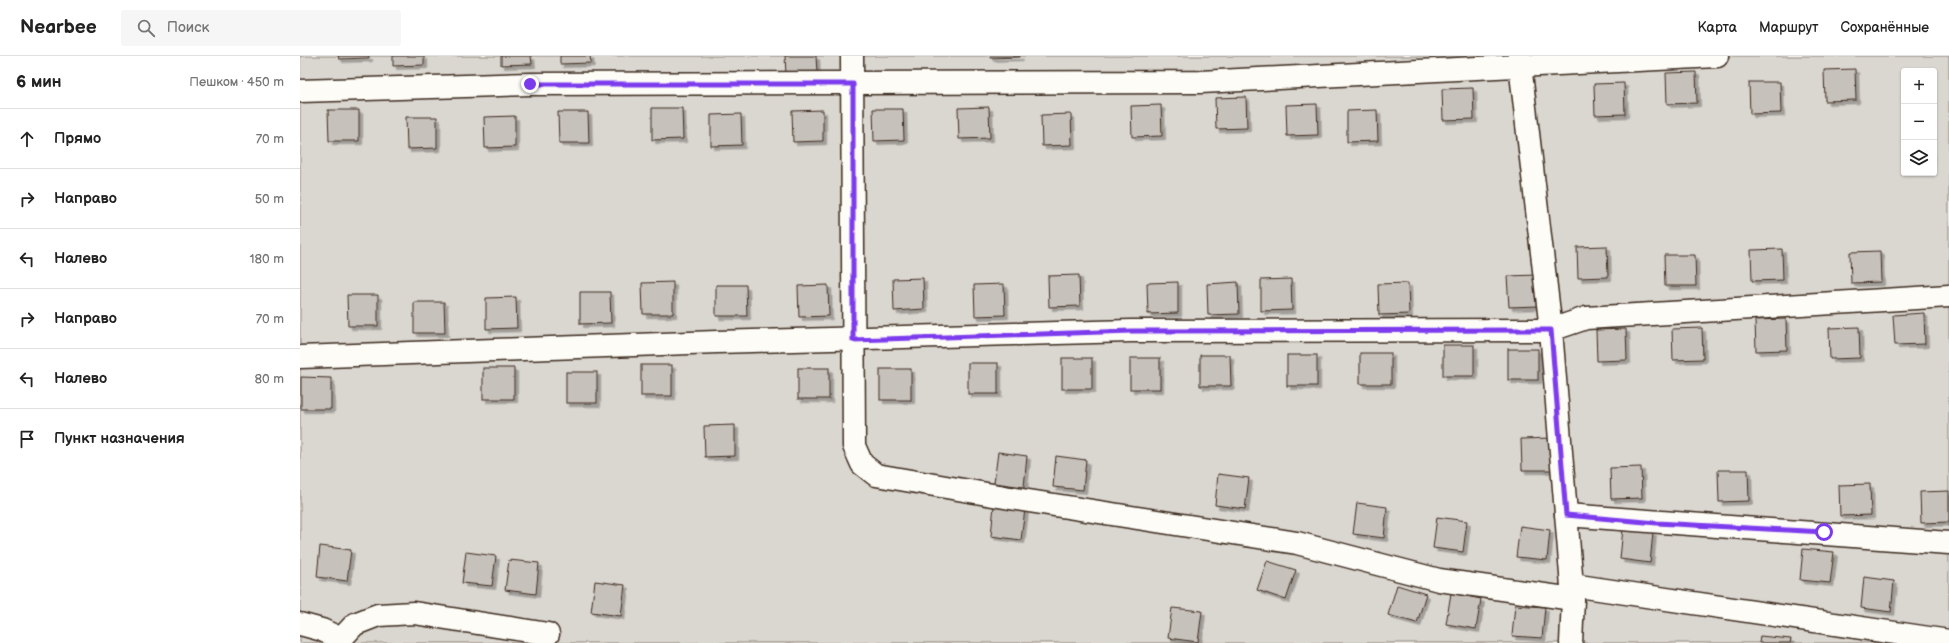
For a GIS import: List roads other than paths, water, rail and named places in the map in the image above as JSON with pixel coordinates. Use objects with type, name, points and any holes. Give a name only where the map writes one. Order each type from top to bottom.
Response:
[{"type":"lane","points":[[852,56],[854,446],[862,464],[876,475],[1016,499],[1297,543],[1439,580],[1572,592],[1949,641]]},
{"type":"lane","points":[[300,91],[530,84],[1200,82],[1520,60],[1717,56]]},
{"type":"lane","points":[[1520,60],[1551,330],[1572,592],[1571,643]]},
{"type":"lane","points":[[300,357],[717,342],[853,340],[1132,331],[1551,330],[1586,318],[1949,296]]},
{"type":"lane","points":[[1566,515],[1949,543]]},
{"type":"lane","points":[[300,624],[322,630],[341,641],[355,624],[378,615],[414,613],[548,634]]}]
